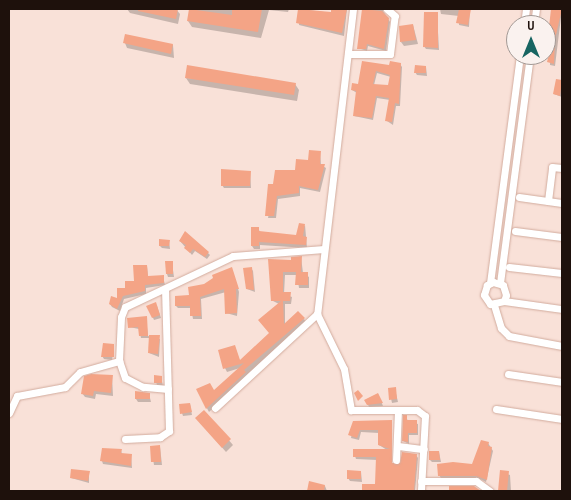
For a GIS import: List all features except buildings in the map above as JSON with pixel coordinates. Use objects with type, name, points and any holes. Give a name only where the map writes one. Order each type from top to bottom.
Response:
[{"type":"street","points":[[354,9],[317,314],[347,376],[350,408],[360,412],[417,410],[425,416],[421,491]]},
{"type":"street","points":[[348,54],[390,54],[395,16],[387,9]]},
{"type":"street","points":[[519,65],[490,283],[484,295],[494,305],[501,328],[508,336],[562,346]]},
{"type":"street","points":[[504,301],[506,291],[500,283],[529,65]]},
{"type":"street","points":[[548,201],[552,167],[562,168]]},
{"type":"street","points":[[519,197],[562,203]]},
{"type":"street","points":[[515,231],[562,237]]},
{"type":"street","points":[[168,389],[131,383],[125,378],[119,361],[122,310],[130,303],[165,289],[239,254],[324,249]]},
{"type":"street","points":[[509,267],[562,273]]},
{"type":"street","points":[[490,283],[500,283]]},
{"type":"street","points":[[125,439],[160,437],[168,433],[165,289]]},
{"type":"street","points":[[494,305],[504,301],[562,309]]},
{"type":"street","points":[[215,408],[317,314]]},
{"type":"street","points":[[9,413],[17,396],[65,387],[80,372],[119,361]]},
{"type":"street","points":[[508,374],[562,382]]},
{"type":"street","points":[[496,409],[562,419]]},
{"type":"street","points":[[396,460],[398,410]]},
{"type":"street","points":[[398,446],[424,449]]},
{"type":"street","points":[[421,481],[476,481],[490,491]]}]
